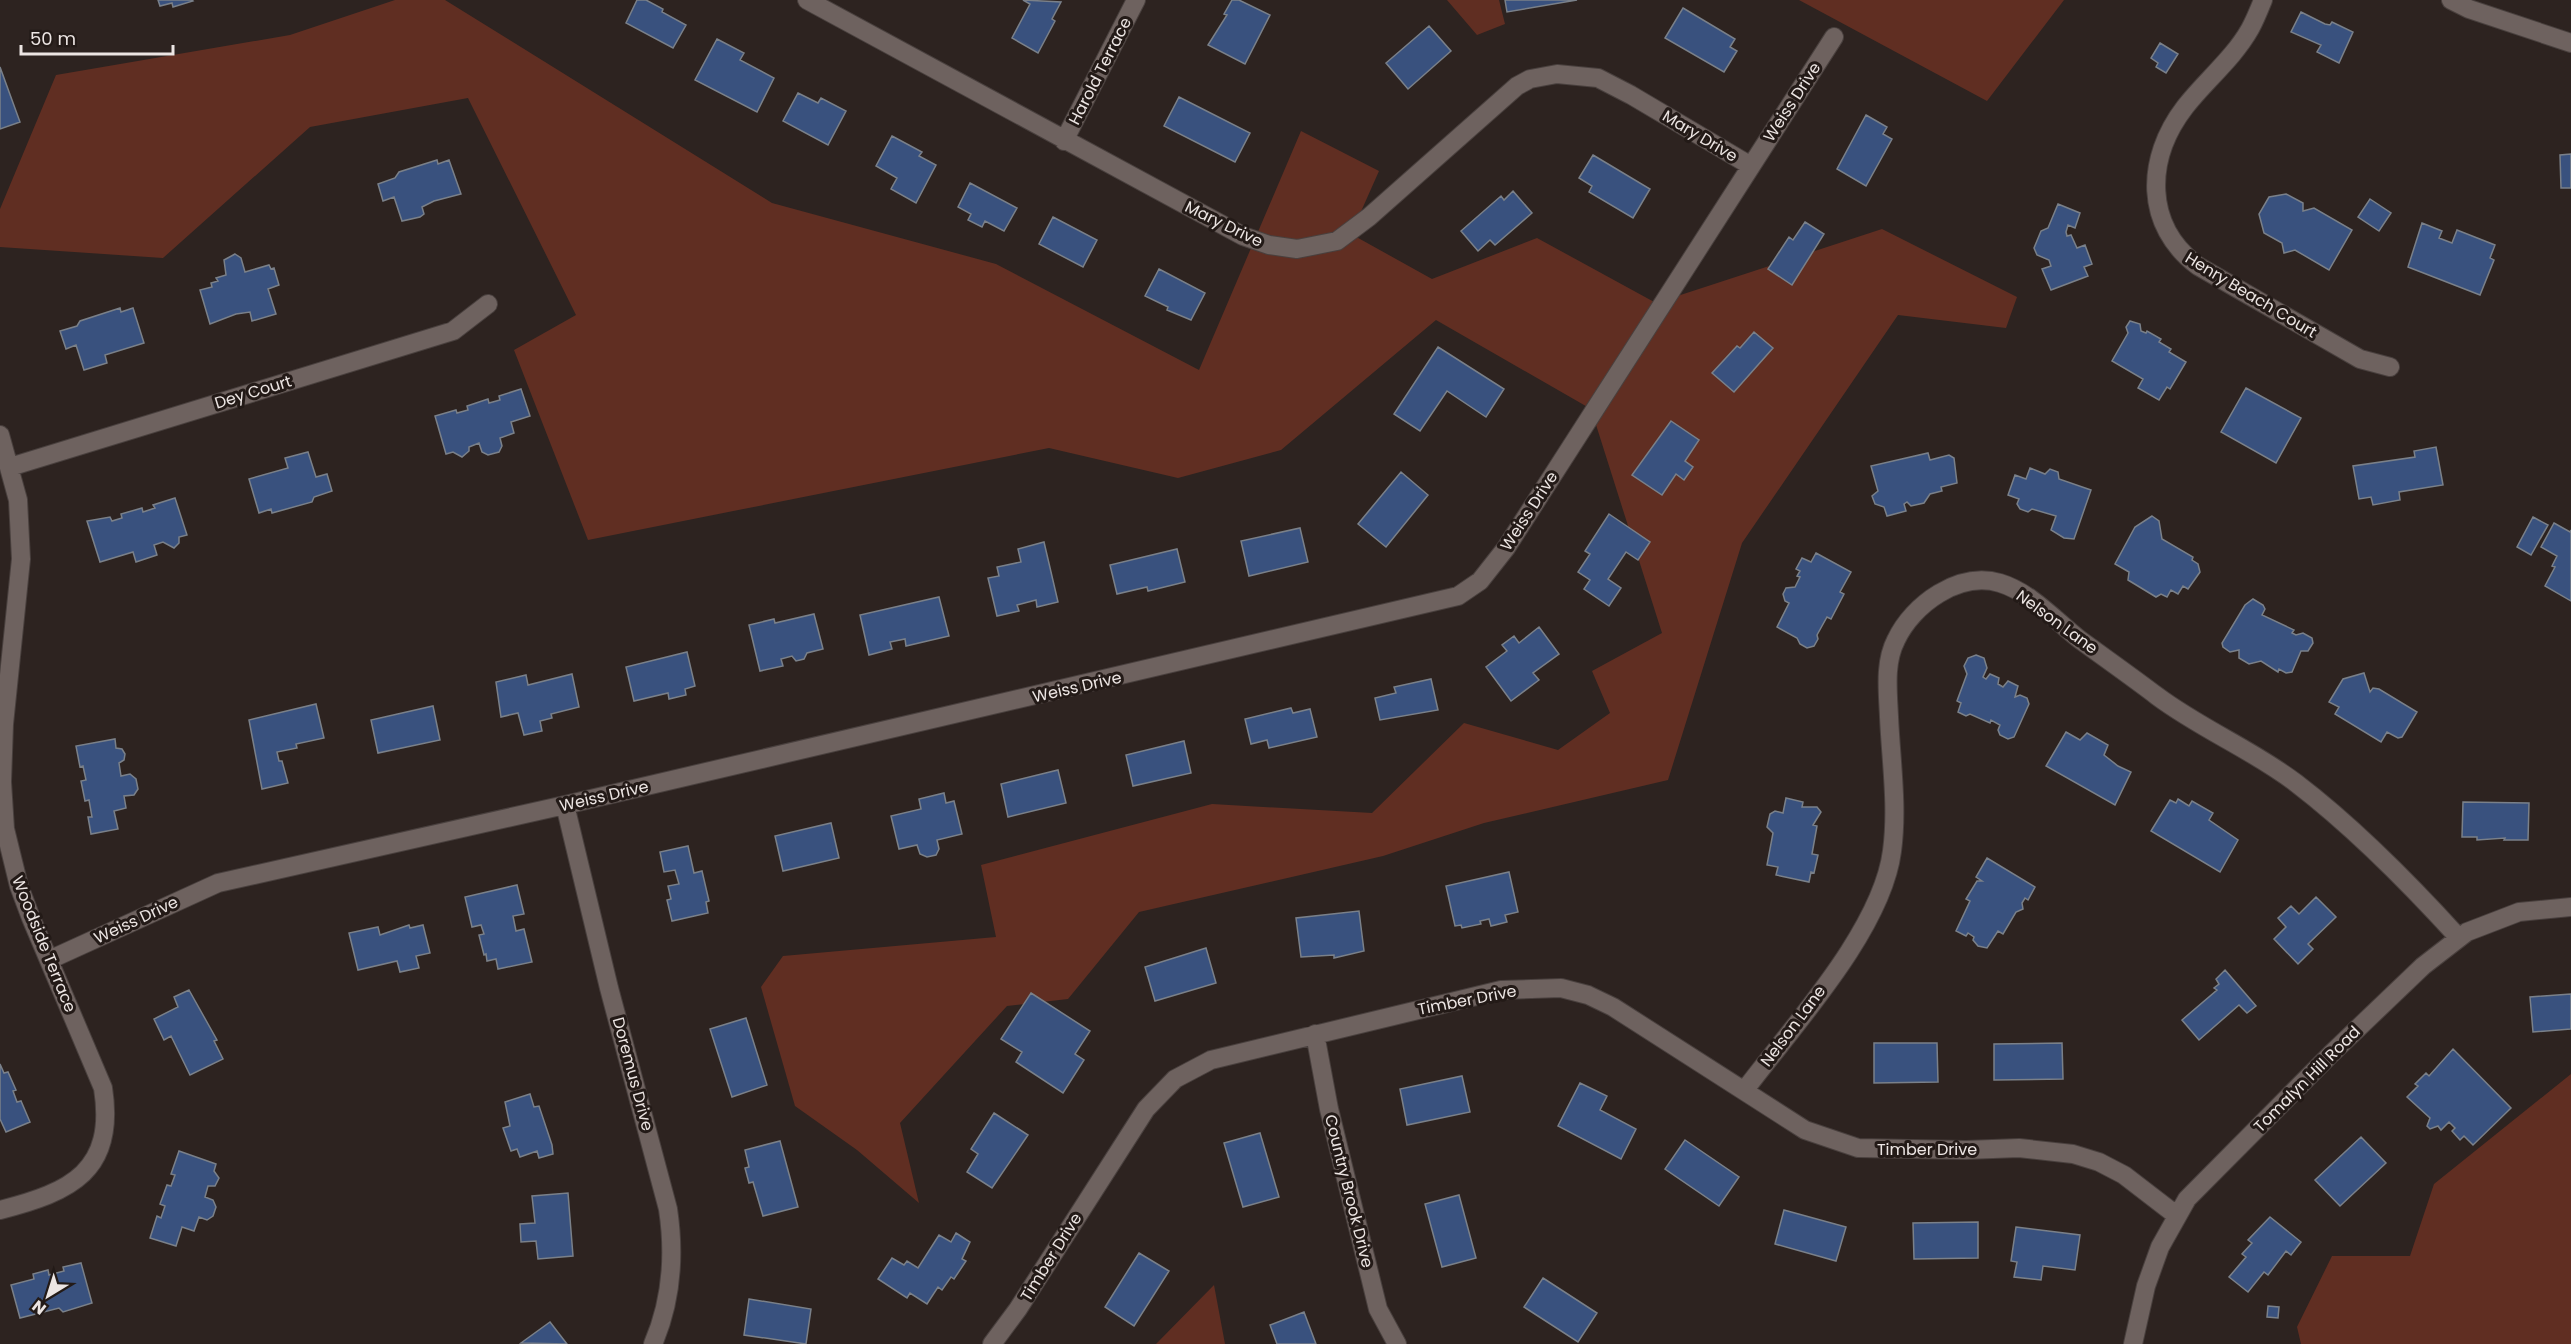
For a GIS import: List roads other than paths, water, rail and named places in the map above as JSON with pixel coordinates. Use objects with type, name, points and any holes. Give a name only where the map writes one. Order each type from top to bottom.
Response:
[{"type":"street","name":"Mary Drive","points":[[807,0],[1243,236],[1269,245],[1297,249],[1337,241],[1369,217],[1517,86],[1543,76],[1571,74],[1598,78],[1631,95],[1750,166]]},
{"type":"street","name":"Harold Terrace","points":[[1064,141],[1136,0]]},
{"type":"street","name":"Henry Beach Court","points":[[2263,0],[2250,30],[2184,108],[2165,144],[2155,184],[2163,225],[2177,248],[2198,266],[2360,360],[2390,367]]},
{"type":"street","points":[[2451,0],[2469,9],[2571,43]]},
{"type":"street","name":"Weiss Drive","points":[[49,960],[218,883],[565,805],[1458,596],[1480,581],[1506,548],[1834,38]]},
{"type":"street","name":"Dey Court","points":[[10,467],[453,332],[488,304]]},
{"type":"street","name":"Woodside Terrace","points":[[0,435],[18,500],[21,559],[4,724],[2,782],[5,829],[19,886],[103,1088],[106,1105],[105,1135],[94,1158],[77,1180],[48,1197],[0,1210]]},
{"type":"street","name":"Nelson Lane","points":[[1744,1091],[1847,954],[1870,918],[1885,880],[1892,853],[1894,824],[1888,677],[1892,650],[1897,637],[1923,605],[1946,590],[1973,582],[2000,583],[2030,599],[2160,699],[2295,782],[2414,889],[2459,938]]},
{"type":"street","name":"Doremus Drive","points":[[565,805],[609,988],[668,1209],[673,1243],[670,1286],[662,1323],[653,1344]]},
{"type":"street","name":"Tomalyn Hill Road","points":[[2133,1344],[2150,1276],[2160,1247],[2187,1198],[2331,1054],[2423,966],[2459,938],[2492,921],[2519,912],[2571,907]]},
{"type":"street","name":"Timber Drive","points":[[992,1344],[1018,1309],[1130,1130],[1164,1088],[1198,1065],[1211,1060],[1501,990],[1561,988],[1587,995],[1613,1007],[1805,1130],[1858,1148],[1966,1150],[2019,1148],[2073,1154],[2099,1162],[2124,1175],[2176,1215]]},
{"type":"street","name":"Country Brook Drive","points":[[1315,1034],[1329,1109],[1378,1309],[1396,1344]]}]
